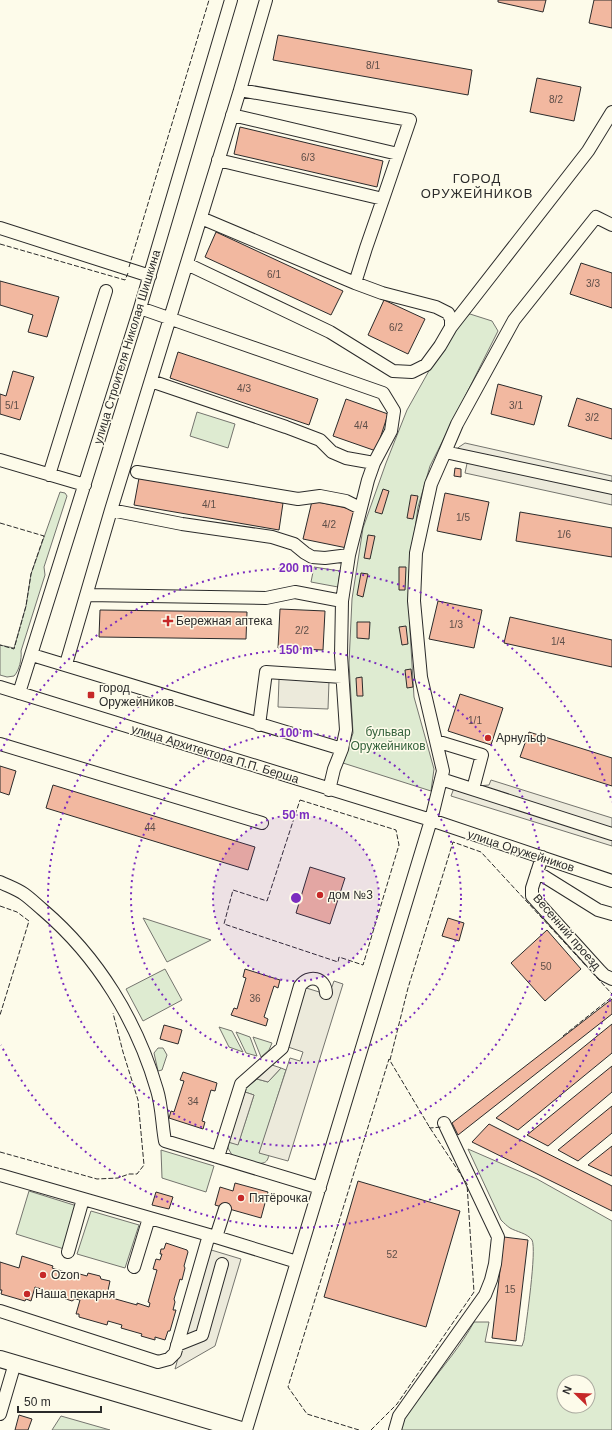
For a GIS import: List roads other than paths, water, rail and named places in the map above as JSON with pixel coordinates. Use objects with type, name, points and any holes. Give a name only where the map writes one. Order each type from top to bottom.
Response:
[{"type":"main road","points":[[0,1359],[242,1430]]},
{"type":"street","name":"улица Строителя Николая Шишкина","points":[[19,693],[150,276],[231,0]]},
{"type":"street","points":[[66,664],[111,510],[240,90],[266,0]]},
{"type":"street","points":[[240,90],[410,120],[355,284]]},
{"type":"street","points":[[186,264],[330,332],[393,371],[412,372],[426,365],[440,346],[450,327],[588,151],[612,112]]},
{"type":"street","points":[[232,114],[398,154]]},
{"type":"street","points":[[218,160],[383,199]]},
{"type":"street","points":[[246,1430],[431,820],[443,771],[421,677],[414,601],[416,553],[431,484],[457,424],[514,320],[596,217],[612,225]]},
{"type":"street","points":[[201,218],[355,284],[382,293],[436,307],[448,313],[451,319],[450,327]]},
{"type":"street","points":[[0,228],[150,276]]},
{"type":"street","points":[[49,475],[106,291]]},
{"type":"street","points":[[140,308],[383,393],[394,411],[391,431],[374,463],[368,480],[349,555],[342,601],[341,655],[346,730],[342,749],[334,769],[330,790]]},
{"type":"street","points":[[151,381],[320,440],[332,452],[346,458],[374,463]]},
{"type":"street","points":[[445,452],[612,488]]},
{"type":"street","points":[[0,460],[85,485]]},
{"type":"street","points":[[137,472],[298,499],[320,496],[346,501],[360,508]]},
{"type":"street","points":[[111,510],[182,524],[272,537],[294,544],[312,557],[325,558],[349,555]]},
{"type":"street","points":[[87,594],[266,598],[295,592],[342,601]]},
{"type":"street","points":[[32,654],[259,725],[342,749]]},
{"type":"street","points":[[259,725],[266,672],[342,678]]},
{"type":"street","name":"улица Архитектора П.П. Берша","points":[[0,687],[431,820]]},
{"type":"street","points":[[436,740],[482,755],[472,789]]},
{"type":"street","points":[[0,744],[262,823]]},
{"type":"street","points":[[441,779],[612,834]]},
{"type":"street","name":"улица Оружейников","points":[[431,820],[612,881]]},
{"type":"street","name":"Весенний проезд","points":[[542,857],[532,888],[532,896],[600,971],[612,979]]},
{"type":"street","points":[[537,872],[598,910],[612,914]]},
{"type":"street","points":[[0,882],[24,894],[58,923],[87,954],[107,980],[124,1009],[143,1049],[158,1092],[165,1142],[320,1188]]},
{"type":"street","points":[[218,1157],[241,1084],[282,1048],[300,986],[304,981],[310,979],[316,980],[326,987],[326,993]]},
{"type":"street","points":[[395,1430],[399,1416],[485,1295],[495,1264],[498,1237],[444,1123]]},
{"type":"street","points":[[0,1175],[213,1236],[297,1262]]},
{"type":"street","points":[[68,1252],[83,1199]]},
{"type":"street","points":[[0,1311],[158,1362],[169,1359],[175,1353],[213,1236],[225,1209]]},
{"type":"street","points":[[134,1267],[149,1218]]},
{"type":"street","points":[[177,1345],[202,1335],[222,1264]]},
{"type":"street","points":[[0,1414],[15,1363]]},
{"type":"place","name":"Бережная аптека","points":[[168,621]]},
{"type":"place","name":"город Оружейников","points":[[91,695]]},
{"type":"place","name":"Арнульф","points":[[488,738]]},
{"type":"place","name":"дом №3","points":[[320,895]]},
{"type":"place","name":"Пятёрочка","points":[[241,1198]]},
{"type":"place","name":"Ozon","points":[[43,1275]]},
{"type":"place","name":"Наша пекарня","points":[[27,1294]]},
{"type":"district","name":"ГОРОД ОРУЖЕЙНИКОВ","points":[[477,186]]},
{"type":"park label","name":"бульвар Оружейников","points":[[388,739]]}]
